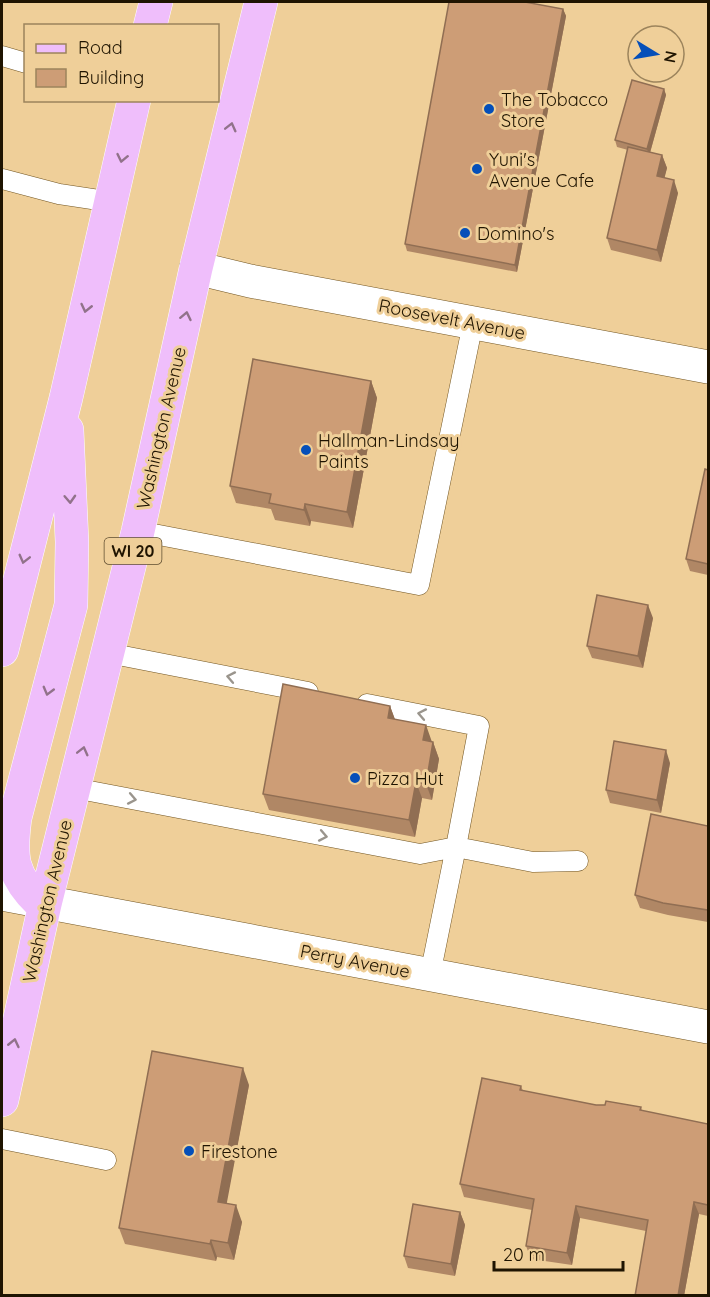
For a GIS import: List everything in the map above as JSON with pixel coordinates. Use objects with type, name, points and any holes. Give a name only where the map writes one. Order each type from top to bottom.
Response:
[{"type":"main road","points":[[150,24],[156,2]]},
{"type":"main road","name":"Washington Avenue","points":[[2,1100],[43,903],[138,531],[196,268],[261,2]]},
{"type":"main road","points":[[2,650],[66,398],[134,102]]},
{"type":"main road","points":[[43,903],[17,877],[11,848],[15,818],[70,605],[72,542],[66,398]]},
{"type":"street","name":"Roosevelt Avenue","points":[[196,268],[708,367]]},
{"type":"street","name":"Perry Avenue","points":[[2,894],[708,1027]]},
{"type":"lane","points":[[2,56],[24,62]]},
{"type":"lane","points":[[2,179],[59,194],[112,202]]},
{"type":"lane","points":[[138,531],[419,585],[473,323]]},
{"type":"lane","points":[[108,653],[480,726],[430,975]]},
{"type":"lane","points":[[74,788],[420,854],[456,847],[533,862],[578,861]]},
{"type":"lane","points":[[2,1139],[106,1160]]},
{"type":"building","points":[[449,2],[525,2],[563,9],[515,265],[405,244]]},
{"type":"building","points":[[631,84],[646,84],[664,89],[647,149],[615,140]]},
{"type":"building","points":[[628,147],[662,155],[657,176],[674,180],[657,250],[607,238]]},
{"type":"building","name":"Hallman-Lindsay Paints","points":[[253,359],[371,381],[347,512],[305,504],[304,510],[269,503],[271,494],[230,486]]},
{"type":"building","points":[[705,469],[708,470],[708,564],[686,559]]},
{"type":"building","points":[[597,595],[648,605],[638,656],[587,646]]},
{"type":"building","name":"Pizza Hut","points":[[283,684],[390,706],[388,718],[426,725],[423,740],[433,742],[426,784],[416,782],[409,820],[263,794]]},
{"type":"building","points":[[614,741],[666,750],[657,800],[606,790]]},
{"type":"building","points":[[651,814],[708,826],[708,910],[663,903],[635,895]]},
{"type":"building","name":"Firestone","points":[[152,1051],[243,1068],[218,1202],[236,1205],[228,1243],[211,1240],[210,1244],[119,1228]]},
{"type":"building","points":[[482,1078],[521,1086],[520,1090],[596,1105],[605,1105],[606,1101],[641,1107],[640,1110],[708,1124],[708,1205],[694,1202],[678,1296],[635,1296],[648,1220],[576,1206],[567,1253],[526,1246],[534,1199],[460,1184]]},
{"type":"building","points":[[413,1204],[460,1212],[451,1264],[404,1256]]},
{"type":"place","name":"The Tobacco Store","points":[[489,109]]},
{"type":"place","name":"Yuni's Avenue Cafe","points":[[477,169]]},
{"type":"place","name":"Domino's","points":[[465,233]]},
{"type":"place","name":"Hallman-Lindsay Paints","points":[[306,450]]},
{"type":"place","name":"Pizza Hut","points":[[355,778]]},
{"type":"place","name":"Firestone","points":[[189,1151]]}]
